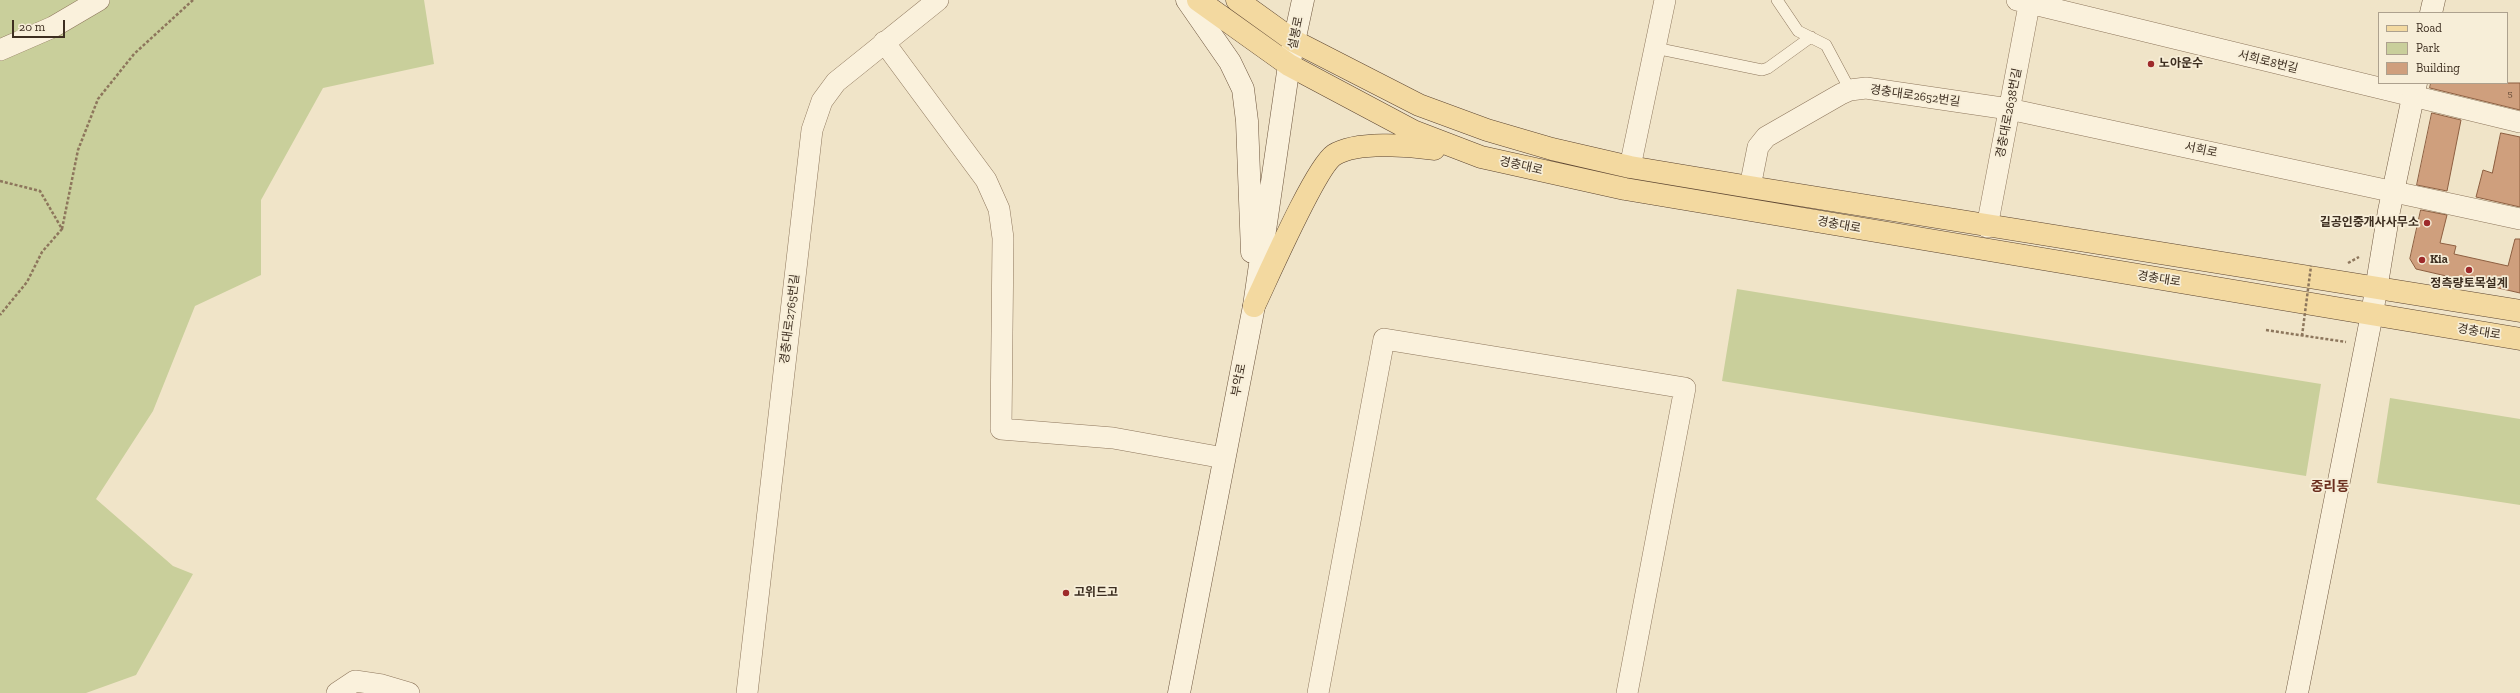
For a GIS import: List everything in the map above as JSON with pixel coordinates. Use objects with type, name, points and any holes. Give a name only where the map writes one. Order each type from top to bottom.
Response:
[{"type":"main road","name":"경충대로","points":[[1198,0],[1289,65],[1413,131],[1481,157],[1625,188],[2520,339]]},
{"type":"main road","name":"경충대로","points":[[1237,0],[1294,41],[1426,107],[1487,130],[1538,145],[1630,167],[1987,227],[2377,287],[2520,311]]},
{"type":"main road","points":[[1254,306],[1317,176],[1334,155],[1362,147],[1407,144],[1481,157]]},
{"type":"street","points":[[0,50],[53,27],[99,0]]},
{"type":"street","name":"경충대로2765번길","points":[[747,693],[812,130],[822,101],[836,82],[938,0]]},
{"type":"street","points":[[1187,0],[1230,62],[1243,89],[1247,121],[1254,306]]},
{"type":"street","name":"설봉로","points":[[1289,65],[1303,0]]},
{"type":"street","points":[[1630,167],[1665,0]]},
{"type":"street","points":[[2431,12],[2434,0]]},
{"type":"street","name":"서희로8번길","points":[[2025,1],[2378,82]]},
{"type":"street","name":"경충대로2638번길","points":[[1987,227],[2009,110],[2025,1]]},
{"type":"street","points":[[884,42],[986,180],[999,209],[1003,238],[1001,429],[1112,438],[1224,458]]},
{"type":"street","name":"부악로","points":[[1179,693],[1254,306],[1289,65]]},
{"type":"street","name":"서희로8번길","points":[[2388,84],[2414,90],[2520,122]]},
{"type":"street","name":"경충대로2652번길","points":[[1750,187],[1758,147],[1766,137],[1850,90],[1866,88],[2009,110]]},
{"type":"street","points":[[2297,693],[2372,314],[2394,190],[2414,90]]},
{"type":"street","name":"서희로","points":[[2009,110],[2394,190],[2520,219]]},
{"type":"street","points":[[1318,693],[1384,339],[1685,388],[1627,693]]},
{"type":"street","points":[[337,693],[355,681],[382,685],[409,693]]},
{"type":"lane","points":[[1777,0],[1795,28],[1826,45],[1850,90]]},
{"type":"lane","points":[[1655,48],[1762,70],[1768,68],[1811,37]]},
{"type":"path","points":[[0,315],[27,282],[42,252],[62,229],[78,150],[98,98],[134,54],[193,0]]},
{"type":"path","points":[[0,181],[40,191],[62,229]]},
{"type":"path","points":[[2302,336],[2311,266]]},
{"type":"path","points":[[2266,330],[2353,343]]},
{"type":"green space","points":[[0,0],[424,0],[434,64],[323,88],[261,200],[261,275],[195,306],[153,411],[96,499],[173,566],[193,574],[136,675],[86,693],[0,693]]},
{"type":"green space","points":[[1737,289],[2321,384],[2306,476],[1722,381]]},
{"type":"green space","points":[[2390,398],[2520,419],[2520,505],[2377,483]]},
{"type":"building","points":[[2520,83],[2520,110],[2430,88],[2431,84]]},
{"type":"building","points":[[2432,113],[2461,120],[2447,191],[2417,185]]},
{"type":"building","points":[[2501,133],[2520,137],[2520,207],[2476,197],[2483,170],[2492,173]]},
{"type":"building","points":[[2421,210],[2447,215],[2440,243],[2456,246],[2454,254],[2508,266],[2515,239],[2520,239],[2520,293],[2416,269],[2410,259]]},
{"type":"place","name":"노아운수","points":[[2151,64]]},
{"type":"place","name":"길공인중개사사무소","points":[[2427,223]]},
{"type":"place","name":"Kia","points":[[2422,260]]},
{"type":"place","name":"정측량토목설계","points":[[2469,270]]},
{"type":"place","name":"고위드고","points":[[1066,593]]},
{"type":"district","name":"중리동","points":[[2330,487]]}]
